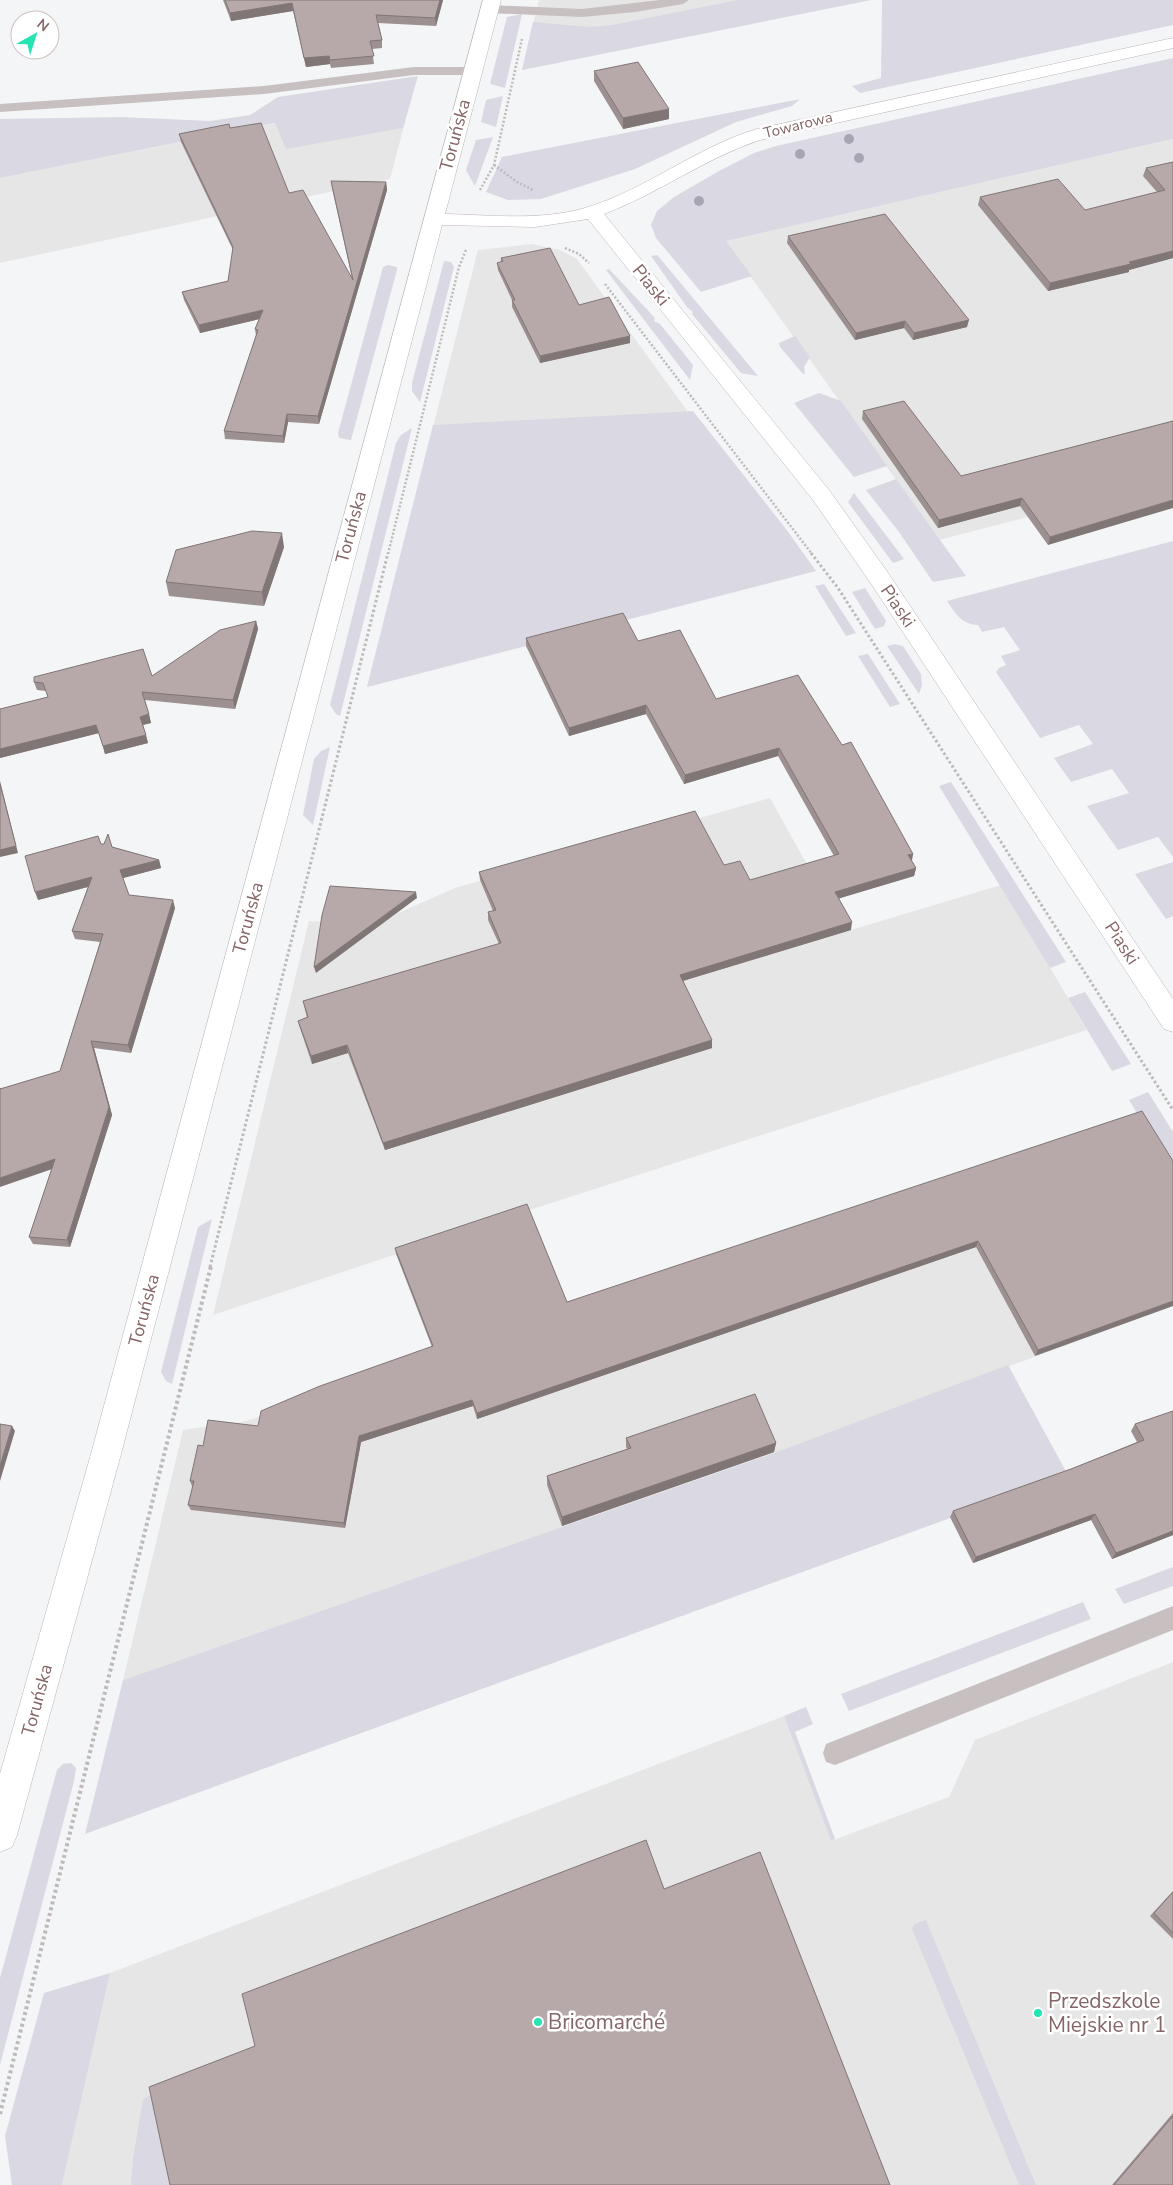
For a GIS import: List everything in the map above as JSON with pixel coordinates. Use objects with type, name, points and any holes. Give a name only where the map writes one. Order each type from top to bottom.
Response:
[{"type":"street","name":"Toruńska","points":[[0,1835],[106,1454],[490,4]]},
{"type":"street","name":"Towarowa","points":[[433,219],[557,219],[592,212],[628,197],[734,143],[774,130],[1173,43]]},
{"type":"street","name":"Piaski","points":[[592,212],[820,495],[878,576],[1173,1021]]},
{"type":"lane","points":[[490,4],[582,13],[635,8],[683,0]]},
{"type":"lane","points":[[0,108],[264,90],[414,71],[473,71]]},
{"type":"lane","points":[[835,1754],[1173,1618]]},
{"type":"path","points":[[479,191],[494,165],[529,9]]},
{"type":"path","points":[[494,165],[517,182],[539,193]]},
{"type":"path","points":[[0,2114],[457,277],[465,250],[470,247]]},
{"type":"path","points":[[561,247],[578,254],[593,269]]},
{"type":"path","points":[[604,282],[838,588],[1173,1110]]},
{"type":"shaded area","points":[[539,0],[871,0],[522,70]]},
{"type":"shaded area","points":[[738,0],[871,0],[522,70],[533,22],[589,27],[612,25]]},
{"type":"shaded area","points":[[882,0],[1173,0],[1173,25],[860,93],[852,86],[881,78]]},
{"type":"shaded area","points":[[522,14],[505,88],[490,84],[507,17]]},
{"type":"shaded area","points":[[1173,58],[1173,139],[726,241],[752,276],[701,292],[656,238],[651,225],[657,211],[674,197],[754,153],[776,146]]},
{"type":"shaded area","points":[[418,76],[403,128],[286,149],[275,123],[0,178],[0,119],[121,117],[210,121],[250,115],[278,97]]},
{"type":"shaded area","points":[[412,96],[390,179],[0,263],[0,178]]},
{"type":"shaded area","points":[[503,96],[496,127],[481,122],[486,100]]},
{"type":"shaded area","points":[[800,99],[792,106],[736,122],[635,169],[541,199],[508,200],[486,192],[502,157]]},
{"type":"shaded area","points":[[493,137],[475,186],[466,170],[476,140]]},
{"type":"shaded area","points":[[1173,139],[1173,479],[939,540],[725,241]]},
{"type":"shaded area","points":[[532,244],[560,250],[577,259],[688,412],[526,646],[367,687],[478,250]]},
{"type":"shaded area","points":[[657,255],[758,376],[741,373],[692,314],[693,312],[687,307],[651,256]]},
{"type":"shaded area","points":[[444,261],[451,262],[454,267],[420,402],[412,391],[412,383]]},
{"type":"shaded area","points":[[388,265],[397,267],[397,270],[351,440],[339,438],[338,433],[383,267]]},
{"type":"shaded area","points":[[609,269],[655,318],[654,321],[660,324],[693,365],[690,380],[606,270]]},
{"type":"shaded area","points":[[795,336],[810,357],[804,367],[805,373],[803,374],[780,347],[779,343]]},
{"type":"shaded area","points":[[819,393],[841,401],[887,466],[854,477],[794,403]]},
{"type":"shaded area","points":[[693,411],[786,529],[816,571],[367,687],[433,425]]},
{"type":"shaded area","points":[[412,428],[340,716],[336,714],[330,705],[396,443],[401,435]]},
{"type":"shaded area","points":[[896,479],[966,576],[933,582],[899,532],[866,490]]},
{"type":"shaded area","points":[[854,493],[904,559],[893,563],[848,502]]},
{"type":"shaded area","points":[[1173,541],[1173,857],[1158,837],[1118,850],[1087,806],[1129,793],[1112,769],[1071,782],[1054,758],[1093,744],[1079,725],[1040,738],[996,672],[999,668],[1006,665],[1001,656],[1020,650],[1004,627],[982,632],[978,625],[967,623],[959,618],[947,601]]},
{"type":"shaded area","points":[[824,584],[856,633],[846,636],[815,586]]},
{"type":"shaded area","points":[[865,588],[886,621],[884,626],[875,629],[852,592]]},
{"type":"shaded area","points":[[895,644],[903,646],[921,674],[922,685],[919,694],[887,646]]},
{"type":"shaded area","points":[[868,654],[900,704],[890,707],[858,656]]},
{"type":"shaded area","points":[[330,747],[313,825],[303,815],[314,759],[321,751]]},
{"type":"shaded area","points":[[951,782],[1066,962],[1050,968],[939,786]]},
{"type":"shaded area","points":[[770,798],[829,904],[835,903],[851,930],[1001,885],[1087,1030],[539,1207],[213,1315],[309,921],[382,924],[396,914],[455,888]]},
{"type":"shaded area","points":[[1173,862],[1173,916],[1166,919],[1135,874]]},
{"type":"shaded area","points":[[1085,992],[1131,1064],[1112,1071],[1068,998]]},
{"type":"shaded area","points":[[1148,1092],[1173,1132],[1173,1173],[1129,1100]]},
{"type":"shaded area","points":[[1139,1117],[1173,1306],[774,1453],[123,1680],[183,1430],[211,1426],[224,1427],[263,1416]]},
{"type":"shaded area","points":[[212,1219],[172,1384],[166,1381],[161,1372],[198,1227]]},
{"type":"shaded area","points":[[1008,1365],[1068,1475],[85,1834],[123,1680],[774,1453]]},
{"type":"shaded area","points":[[1173,1567],[1173,1586],[1124,1604],[1115,1589]]},
{"type":"shaded area","points":[[1083,1602],[1091,1619],[849,1711],[841,1694]]},
{"type":"shaded area","points":[[1173,1662],[1173,2185],[62,2185],[110,1973],[784,1716],[831,1841],[949,1797],[975,1740]]},
{"type":"shaded area","points":[[806,1707],[813,1724],[795,1732],[835,1839],[831,1841],[784,1716]]},
{"type":"shaded area","points":[[71,1763],[76,1768],[74,1781],[0,2065],[0,1978],[57,1770],[63,1764]]},
{"type":"shaded area","points":[[926,1920],[1036,2185],[1019,2185],[912,1929],[914,1924]]},
{"type":"shaded area","points":[[110,1973],[62,2185],[12,2185],[5,2136],[44,1993]]},
{"type":"shaded area","points":[[152,2094],[171,2185],[131,2185],[133,2158],[143,2099]]},
{"type":"building","points":[[225,0],[440,0],[435,18],[376,15],[382,40],[370,41],[374,56],[330,60],[329,56],[304,58],[292,3],[230,13]]},
{"type":"building","points":[[638,62],[669,109],[623,118],[594,71]]},
{"type":"building","points":[[261,123],[289,193],[303,190],[353,280],[331,181],[386,182],[318,416],[287,414],[283,436],[224,431],[258,330],[255,329],[263,310],[199,325],[182,292],[228,281],[233,247],[179,134],[229,124],[230,128]]},
{"type":"building","points":[[1173,162],[1173,251],[1129,262],[1131,264],[1050,283],[980,197],[1058,179],[1085,210],[1165,190],[1146,168]]},
{"type":"building","points":[[885,214],[969,320],[914,333],[905,321],[856,333],[788,236]]},
{"type":"building","points":[[550,248],[579,305],[609,297],[630,336],[540,356],[512,300],[515,300],[497,263],[503,261],[501,258]]},
{"type":"building","points":[[904,401],[961,476],[1173,421],[1173,500],[1050,537],[1022,498],[939,520],[863,411]]},
{"type":"building","points":[[252,531],[282,533],[262,592],[166,582],[176,550]]},
{"type":"building","points":[[623,613],[638,641],[680,630],[716,699],[798,675],[842,745],[851,742],[913,854],[908,855],[916,868],[835,892],[852,922],[680,975],[712,1040],[383,1143],[347,1045],[311,1056],[298,1021],[308,1017],[303,1001],[501,943],[488,912],[496,910],[479,872],[695,811],[724,865],[740,861],[750,880],[839,854],[779,748],[685,775],[646,705],[569,728],[526,638]]},
{"type":"building","points":[[256,621],[233,700],[142,692],[149,714],[140,717],[146,735],[103,746],[96,725],[0,749],[0,709],[48,697],[43,683],[34,682],[34,677],[143,649],[152,676],[220,630]]},
{"type":"building","points":[[0,784],[16,846],[0,850]]},
{"type":"building","points":[[108,834],[112,847],[159,860],[120,870],[129,895],[173,900],[128,1045],[91,1041],[109,1107],[67,1240],[29,1237],[55,1159],[0,1178],[0,1089],[60,1071],[103,934],[72,931],[92,877],[35,892],[25,856],[98,836],[101,844],[104,844]]},
{"type":"building","points":[[330,886],[416,892],[314,967],[322,915]]},
{"type":"building","points":[[1142,1111],[1173,1161],[1173,1301],[1038,1350],[978,1241],[477,1413],[472,1400],[359,1436],[344,1523],[188,1505],[194,1481],[190,1481],[198,1445],[203,1446],[208,1420],[258,1426],[261,1411],[320,1386],[433,1346],[395,1248],[527,1204],[567,1302]]},
{"type":"building","points":[[755,1394],[776,1443],[562,1517],[547,1476],[631,1448],[626,1438]]},
{"type":"building","points":[[1173,1411],[1173,1531],[1116,1553],[1095,1514],[976,1557],[953,1511],[1071,1469],[1144,1440],[1135,1424]]},
{"type":"building","points":[[0,1424],[12,1426],[0,1466]]},
{"type":"building","name":"Bricomarché","points":[[646,1840],[664,1889],[760,1852],[890,2185],[170,2185],[149,2087],[255,2046],[242,1994]]},
{"type":"building","points":[[1173,1892],[1173,1933],[1154,1913]]},
{"type":"building","points":[[1173,2116],[1173,2185],[1114,2185]]},
{"type":"place","name":"Przedszkole Miejskie nr 1","points":[[1038,2013]]},
{"type":"place","name":"Bricomarché","points":[[538,2022]]}]
